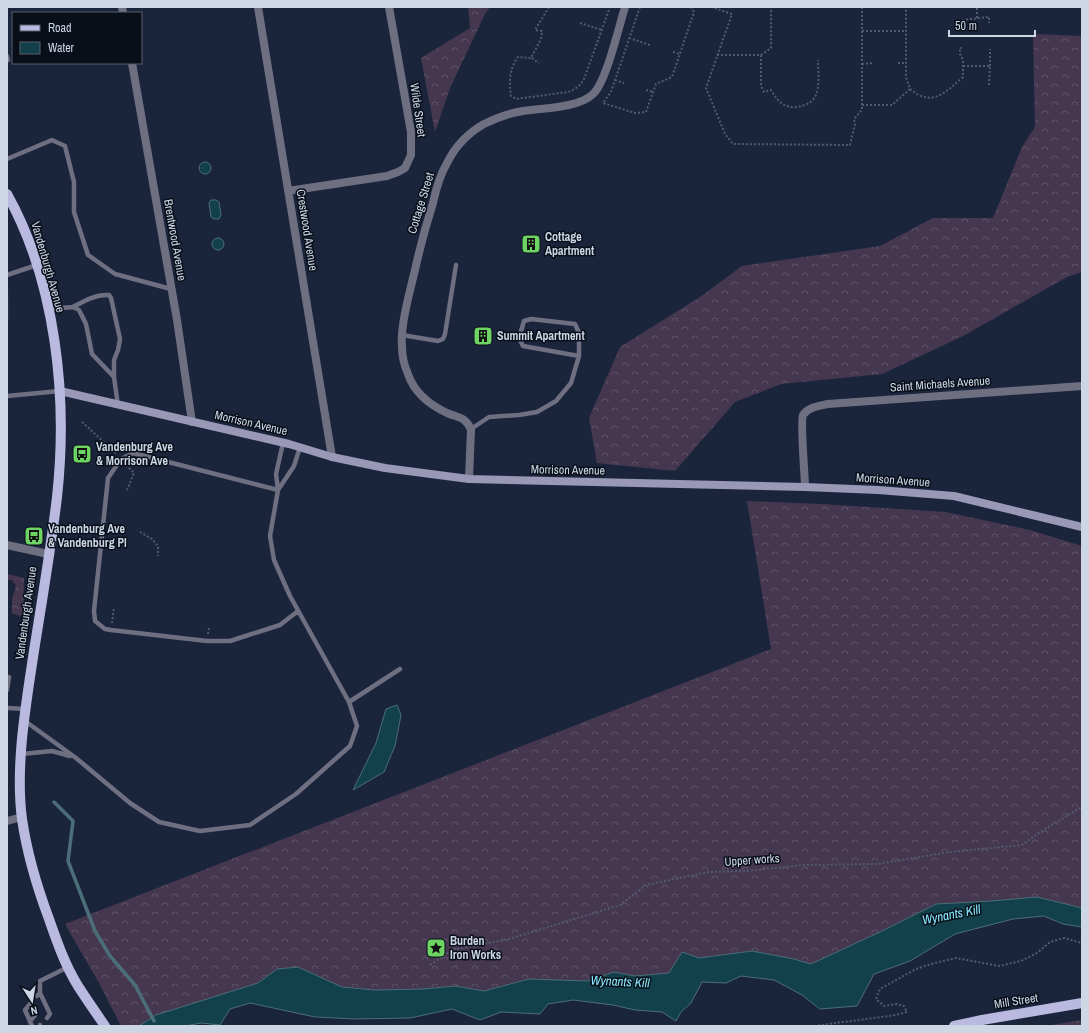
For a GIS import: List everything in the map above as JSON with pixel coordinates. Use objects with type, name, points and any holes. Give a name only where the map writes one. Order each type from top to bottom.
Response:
[{"type":"main road","name":"Vandenburgh Avenue","points":[[7,194],[20,217],[49,309],[60,391],[57,496],[24,721],[20,782],[22,817],[28,852],[42,901],[60,950],[78,986],[105,1026]]},
{"type":"main road","name":"Mill Street","points":[[954,1026],[1082,1003]]},
{"type":"street","name":"Crestwood Avenue","points":[[258,7],[332,457]]},
{"type":"street","name":"Wilde Street","points":[[288,192],[387,176],[405,168],[411,155],[411,132],[389,7]]},
{"type":"street","name":"Cottage Street","points":[[470,429],[467,422],[463,419],[434,406],[424,398],[414,386],[404,363],[402,335],[409,294],[423,237],[439,182],[446,163],[456,147],[473,131],[482,125],[501,116],[522,111],[569,105],[591,96],[597,91],[604,78],[625,7]]},
{"type":"street","name":"Brentwood Avenue","points":[[132,64],[172,289],[192,422]]},
{"type":"street","name":"Saint Michaels Avenue","points":[[805,487],[802,427],[803,416],[809,409],[828,404],[1082,386]]},
{"type":"street","name":"Morrison Avenue","points":[[60,391],[118,406],[283,443],[332,457],[385,468],[469,479],[805,487],[878,490],[954,496],[1082,527]]},
{"type":"street","points":[[469,479],[470,429]]},
{"type":"street","points":[[7,544],[48,554]]},
{"type":"street","points":[[7,821],[22,817]]},
{"type":"lane","points":[[7,159],[52,140],[65,146],[74,182],[74,212],[88,255],[115,274],[172,289]]},
{"type":"lane","points":[[7,275],[36,265]]},
{"type":"lane","points":[[402,335],[438,341],[443,339],[456,265]]},
{"type":"lane","points":[[49,309],[73,307],[100,295],[109,295],[111,298],[120,339],[114,360],[114,377],[118,406]]},
{"type":"lane","points":[[73,307],[79,310],[84,318],[92,354],[114,377]]},
{"type":"lane","points":[[470,429],[489,417],[537,412],[556,401],[571,383],[579,356],[579,333],[575,324],[531,319],[524,321],[519,338],[523,346],[579,356]]},
{"type":"lane","points":[[7,396],[60,391]]},
{"type":"lane","points":[[24,721],[76,758],[130,803],[159,822],[200,831],[250,825],[296,794],[350,746],[357,726],[350,702],[298,611],[274,560],[270,536],[278,490],[276,474],[283,443]]},
{"type":"lane","points":[[278,490],[294,466],[300,448]]},
{"type":"lane","points":[[278,490],[133,453],[121,459],[108,478],[94,611],[95,621],[105,629],[111,630],[207,641],[230,641],[280,625],[298,611]]},
{"type":"lane","points":[[350,702],[400,670]]},
{"type":"lane","points":[[7,690],[9,677]]},
{"type":"lane","points":[[7,708],[26,709]]},
{"type":"lane","points":[[22,754],[52,751],[76,758]]},
{"type":"lane","points":[[47,1018],[50,1014],[44,1006],[39,994],[40,981],[68,967]]},
{"type":"lane","points":[[31,1003],[25,1010],[31,1024]]},
{"type":"lane","points":[[31,1024],[36,1014]]},
{"type":"path","points":[[531,58],[541,39],[542,32],[535,30],[549,7]]},
{"type":"path","points":[[539,63],[531,58],[518,57],[509,78],[511,96],[516,99],[575,90],[584,79],[610,7]]},
{"type":"path","points":[[640,7],[611,92],[603,102],[635,113],[646,112],[656,84],[672,78],[694,12],[691,7]]},
{"type":"path","points":[[674,7],[680,7]]},
{"type":"path","points":[[711,7],[732,14],[706,88],[725,134],[733,144],[850,145],[855,124],[854,118],[862,110],[862,7]]},
{"type":"path","points":[[717,55],[761,54],[771,48],[771,7]]},
{"type":"path","points":[[906,7],[906,77],[910,89],[921,97],[937,97],[944,94],[963,77],[963,60],[960,54],[960,48],[962,48]]},
{"type":"path","points":[[977,7],[977,18]]},
{"type":"path","points":[[962,20],[990,17],[990,23]]},
{"type":"path","points":[[580,23],[602,30]]},
{"type":"path","points":[[862,31],[906,30]]},
{"type":"path","points":[[629,38],[650,45]]},
{"type":"path","points":[[990,49],[990,85]]},
{"type":"path","points":[[673,52],[680,54]]},
{"type":"path","points":[[761,54],[761,86],[764,92],[771,90],[776,100],[782,104],[793,107],[809,103],[815,99],[817,93],[818,60]]},
{"type":"path","points":[[862,64],[872,63]]},
{"type":"path","points":[[898,64],[906,63]]},
{"type":"path","points":[[963,66],[990,66]]},
{"type":"path","points":[[614,80],[624,83]]},
{"type":"path","points":[[862,105],[892,105],[910,89]]},
{"type":"path","points":[[646,90],[654,92]]},
{"type":"path","points":[[82,422],[116,454]]},
{"type":"path","points":[[126,465],[134,473],[127,490]]},
{"type":"path","points":[[140,532],[152,539],[158,546],[158,556]]},
{"type":"path","points":[[111,630],[114,606]]},
{"type":"path","name":"Upper works","points":[[430,965],[452,950],[509,940],[620,905],[646,885],[708,872],[747,871],[804,865],[877,864],[950,852],[1022,845],[1043,830],[1082,807]]},
{"type":"path","points":[[814,1026],[908,1012],[904,1006],[896,1004],[884,1006],[876,999],[880,989],[916,969],[932,964],[956,958],[999,966],[1021,961],[1037,953],[1050,942],[1064,938],[1082,943]]},
{"type":"shaded area","points":[[7,286],[10,319],[7,320]]},
{"type":"green space","points":[[468,7],[490,7],[485,14],[450,88],[435,132],[421,58],[470,28]]},
{"type":"green space","points":[[1033,34],[1082,36],[1082,272],[1067,277],[965,335],[882,374],[781,384],[735,402],[675,471],[597,463],[589,418],[620,347],[700,297],[742,266],[880,246],[933,218],[993,218],[1022,147],[1035,127]]},
{"type":"green space","points":[[747,501],[946,512],[1030,530],[1082,546],[1082,908],[1037,897],[936,904],[811,964],[794,959],[752,951],[699,958],[682,952],[669,973],[635,976],[614,972],[587,981],[529,979],[484,991],[455,986],[423,989],[374,990],[342,987],[298,967],[277,969],[258,983],[156,1015],[139,1026],[121,1026],[99,983],[65,924],[771,649]]},
{"type":"green space","points":[[7,574],[24,578],[23,614],[19,616],[12,613],[12,599],[16,586],[12,580],[7,580]]},
{"type":"green space","points":[[1082,1020],[1082,1026],[1045,1026]]},
{"type":"water","points":[[203,162],[207,162],[211,168],[207,174],[203,174],[199,170],[199,166]]},
{"type":"water","points":[[211,200],[216,200],[219,202],[221,215],[219,219],[214,219],[211,217],[209,203]]},
{"type":"water","points":[[216,238],[220,238],[224,244],[220,250],[216,250],[212,246],[212,242]]},
{"type":"water","points":[[397,705],[401,715],[395,746],[384,772],[353,790],[376,743],[386,709]]},
{"type":"water","name":"Wynants Kill","points":[[1037,897],[1082,908],[1082,927],[1063,924],[1044,916],[1013,919],[955,934],[910,961],[874,974],[857,1006],[820,1009],[802,995],[774,980],[741,976],[726,983],[702,982],[691,1003],[681,1012],[676,1021],[662,1012],[635,1010],[613,1005],[573,1000],[548,1004],[540,1014],[501,1012],[480,1020],[452,1009],[410,1018],[356,1019],[315,1017],[250,1003],[230,1009],[220,1025],[201,1023],[185,1026],[139,1026],[156,1015],[258,983],[277,969],[298,967],[342,987],[374,990],[423,989],[455,986],[484,991],[529,979],[587,981],[614,972],[635,976],[669,973],[682,952],[699,958],[752,951],[794,959],[811,964],[936,904]]},
{"type":"waterway","points":[[54,802],[73,821],[68,861],[95,931],[110,956],[135,985],[154,1021]]},
{"type":"place","name":"Cottage Apartment","points":[[531,244]]},
{"type":"place","name":"Summit Apartment","points":[[483,336]]},
{"type":"place","name":"Vandenburg Ave & Morrison Ave","points":[[82,454]]},
{"type":"place","name":"Vandenburg Ave & Vandenburg Pl","points":[[34,536]]},
{"type":"place","name":"Burden Iron Works","points":[[436,948]]}]
